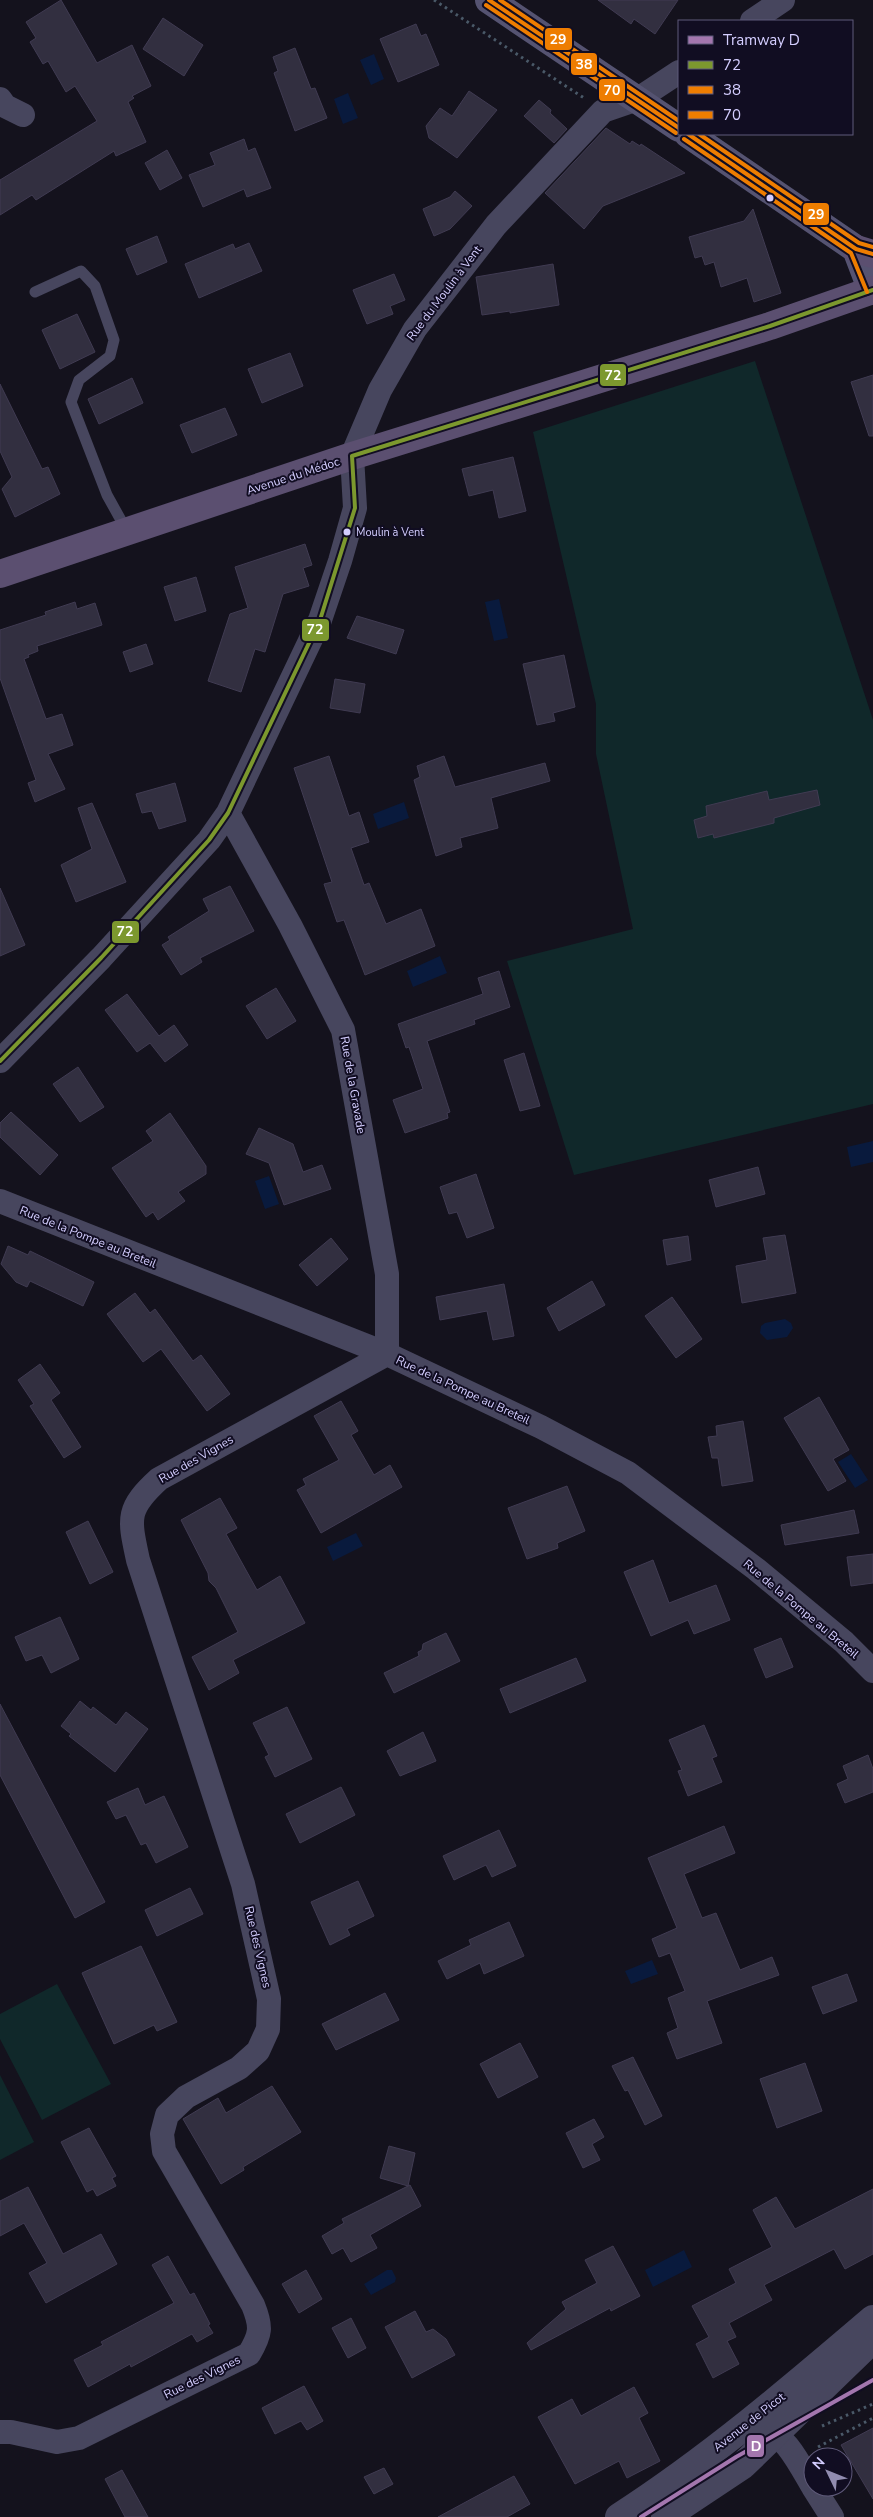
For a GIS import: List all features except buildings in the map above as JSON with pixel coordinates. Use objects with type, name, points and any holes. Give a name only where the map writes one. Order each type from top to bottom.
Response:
[{"type":"main road","points":[[489,0],[678,127]]},
{"type":"main road","points":[[690,135],[865,252],[872,291]]},
{"type":"main road","name":"Avenue du Médoc","points":[[0,574],[352,456],[770,326],[872,291]]},
{"type":"street","points":[[753,20],[783,0]]},
{"type":"street","name":"Rue du Moulin à Vent","points":[[0,1061],[101,958],[209,840],[228,814],[320,620],[355,508],[352,456],[380,390],[415,329],[496,225],[603,111],[638,99],[678,73]]},
{"type":"street","points":[[0,99],[5,106],[23,114]]},
{"type":"street","name":"Rue de la Gravade","points":[[228,814],[286,916],[342,1030],[387,1274],[387,1354]]},
{"type":"street","name":"Rue de la Pompe au Breteil","points":[[0,1201],[21,1211],[387,1354],[541,1427],[628,1473],[764,1575],[844,1642],[873,1671]]},
{"type":"street","name":"Rue des Vignes","points":[[0,2432],[11,2432],[57,2442],[79,2438],[249,2354],[259,2337],[259,2320],[253,2305],[164,2151],[162,2134],[167,2115],[186,2097],[239,2068],[258,2051],[268,2029],[269,1999],[244,1884],[138,1560],[130,1524],[139,1497],[159,1479],[387,1354]]},
{"type":"street","name":"Avenue de Picot","points":[[619,2517],[661,2490],[745,2425],[873,2319]]},
{"type":"street","name":"Avenue de Picot","points":[[665,2517],[735,2471],[776,2434],[873,2339]]},
{"type":"street","points":[[745,2425],[755,2424],[768,2428],[776,2434],[803,2470]]},
{"type":"street","points":[[819,2497],[832,2517]]},
{"type":"lane","points":[[35,292],[81,271],[95,286],[114,340],[110,356],[79,380],[71,402],[108,495],[127,531]]},
{"type":"path","points":[[434,0],[603,111]]},
{"type":"green space","points":[[755,361],[873,720],[873,1104],[574,1175],[507,961],[633,929],[596,754],[596,704],[533,432]]},
{"type":"green space","points":[[57,1984],[111,2084],[42,2120],[0,2039],[0,2014]]},
{"type":"green space","points":[[0,2075],[34,2142],[0,2160]]},
{"type":"water","points":[[374,54],[384,79],[371,85],[360,60]]},
{"type":"water","points":[[348,93],[358,118],[343,124],[334,99]]},
{"type":"water","points":[[499,599],[508,638],[494,641],[485,602]]},
{"type":"water","points":[[404,802],[409,818],[378,829],[373,814]]},
{"type":"water","points":[[440,956],[447,973],[413,987],[407,971]]},
{"type":"water","points":[[873,1141],[873,1162],[851,1167],[847,1147]]},
{"type":"water","points":[[269,1176],[279,1204],[265,1209],[255,1181]]},
{"type":"water","points":[[785,1319],[791,1323],[793,1328],[787,1337],[767,1340],[760,1333],[761,1326],[765,1323]]},
{"type":"water","points":[[851,1454],[868,1480],[855,1488],[838,1462]]},
{"type":"water","points":[[356,1533],[363,1546],[333,1561],[327,1547]]},
{"type":"water","points":[[652,1960],[658,1974],[631,1984],[625,1971]]},
{"type":"water","points":[[684,2250],[692,2267],[653,2287],[645,2270]]},
{"type":"water","points":[[387,2270],[392,2270],[396,2278],[395,2282],[371,2295],[364,2284]]},
{"type":"tram line","name":"D","points":[[641,2517],[736,2457],[873,2380]]},
{"type":"transit line","name":"38","points":[[489,0],[678,127]]},
{"type":"transit line","name":"29","points":[[500,0],[678,120]]},
{"type":"transit line","name":"70","points":[[486,5],[676,133]]},
{"type":"transit line","name":"38","points":[[689,135],[856,249],[873,254]]},
{"type":"transit line","name":"29","points":[[700,135],[859,243],[873,247]]},
{"type":"transit line","name":"70","points":[[684,139],[851,253],[867,292]]},
{"type":"transit line","name":"72","points":[[352,456],[770,326],[873,290]]},
{"type":"transit line","name":"72","points":[[0,1061],[101,958],[209,840],[228,813],[320,620],[355,508],[352,456]]},
{"type":"place","name":"Moulin à Vent","points":[[347,532]]}]
